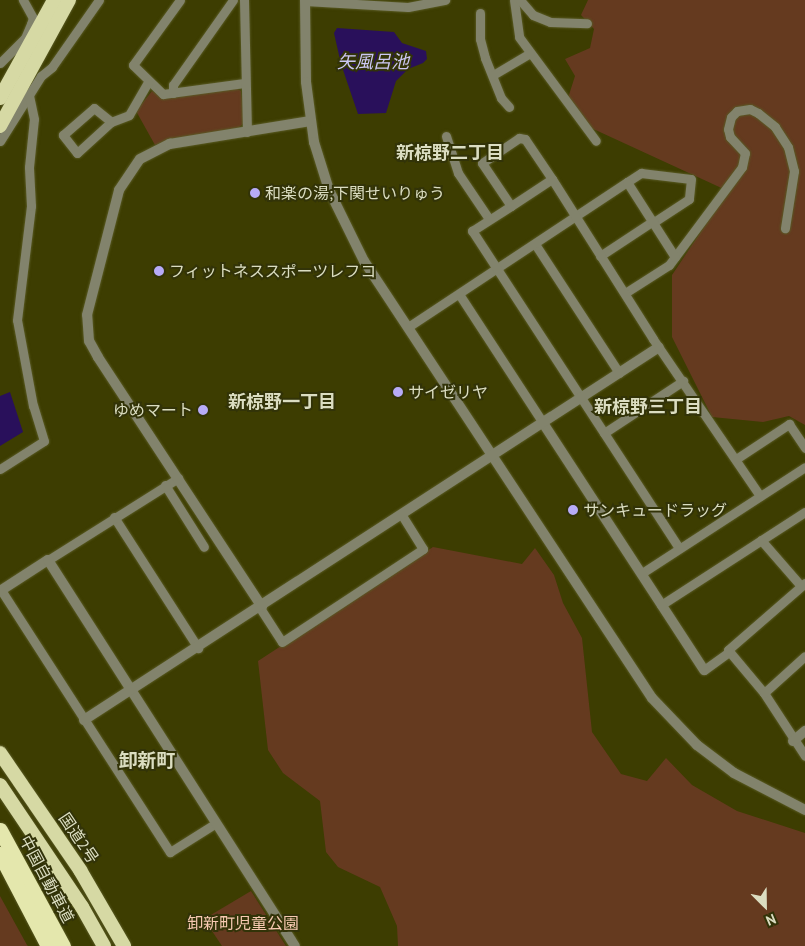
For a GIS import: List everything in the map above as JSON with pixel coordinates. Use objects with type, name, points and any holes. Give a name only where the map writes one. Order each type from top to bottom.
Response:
[{"type":"highway","points":[[0,98],[54,0]]},
{"type":"highway","points":[[0,126],[69,0]]},
{"type":"highway","name":"国道2号","points":[[0,753],[80,870],[124,946]]},
{"type":"highway","points":[[0,785],[82,906],[104,946]]},
{"type":"highway","name":"中国自動車道","points":[[0,830],[62,946]]},
{"type":"highway","name":"中国自動車道","points":[[0,854],[48,946]]},
{"type":"street","points":[[2,62],[25,38],[33,18],[24,0]]},
{"type":"street","points":[[0,140],[99,0]]},
{"type":"street","points":[[180,0],[133,65],[148,82],[163,94],[244,83]]},
{"type":"street","points":[[173,93],[173,85],[233,0]]},
{"type":"street","points":[[244,0],[244,83],[248,132]]},
{"type":"street","points":[[445,0],[419,7],[398,3],[305,0],[306,82],[310,121],[320,167],[339,215],[408,327],[492,457],[652,698],[697,745],[734,773],[805,810]]},
{"type":"street","points":[[514,0],[516,31],[530,53],[596,141]]},
{"type":"street","points":[[520,0],[533,15],[550,22],[587,23]]},
{"type":"street","points":[[480,13],[481,46],[509,107]]},
{"type":"street","points":[[493,75],[530,53]]},
{"type":"street","points":[[111,122],[94,108],[63,135],[77,153],[111,122],[129,115],[142,97],[148,82]]},
{"type":"street","points":[[0,469],[44,441],[33,406],[17,312],[31,206],[29,167],[34,119],[30,95]]},
{"type":"street","points":[[625,293],[669,264],[745,162],[743,150],[730,137],[728,129],[731,117],[743,109],[758,113],[775,127],[790,154],[793,180],[785,228]]},
{"type":"street","points":[[310,121],[170,144],[149,153],[134,166],[122,181],[115,200],[87,315],[93,349],[178,478],[282,642],[424,550],[402,516]]},
{"type":"street","points":[[446,136],[458,173],[490,220]]},
{"type":"street","points":[[510,206],[482,163],[519,138],[525,139],[659,347],[760,496]]},
{"type":"street","points":[[408,327],[577,218],[641,173],[690,179],[689,199],[600,256]]},
{"type":"street","points":[[552,179],[472,231],[679,548]]},
{"type":"street","points":[[627,182],[675,257]]},
{"type":"street","points":[[535,244],[619,374]]},
{"type":"street","points":[[459,294],[704,670],[729,652],[803,584],[761,540]]},
{"type":"street","points":[[84,720],[402,516],[659,347]]},
{"type":"street","points":[[604,433],[683,381]]},
{"type":"street","points":[[736,459],[789,424],[805,448]]},
{"type":"street","points":[[642,573],[805,466]]},
{"type":"street","points":[[178,478],[0,591],[170,852],[216,823]]},
{"type":"street","points":[[165,485],[204,547]]},
{"type":"street","points":[[661,605],[805,512]]},
{"type":"street","points":[[114,518],[198,648]]},
{"type":"street","points":[[48,560],[295,946]]},
{"type":"street","points":[[729,652],[764,692],[793,741],[805,756]]},
{"type":"street","points":[[764,692],[805,656]]},
{"type":"street","points":[[793,741],[805,731]]},
{"type":"green space","points":[[588,0],[805,0],[805,425],[789,416],[763,422],[712,417],[672,337],[672,275],[728,191],[589,127],[568,98],[575,76],[565,59],[590,48],[594,29],[581,15]]},
{"type":"green space","points":[[236,88],[241,91],[244,123],[238,128],[168,140],[155,145],[136,111],[152,91],[163,98]]},
{"type":"green space","points":[[433,547],[522,564],[535,548],[554,575],[563,603],[582,638],[592,732],[621,774],[647,781],[666,758],[692,785],[737,811],[805,833],[805,946],[398,946],[397,926],[380,887],[338,867],[326,852],[320,801],[283,773],[268,750],[258,661]]},
{"type":"green space","name":"卸新町児童公園","points":[[251,891],[286,946],[222,946],[204,919]]},
{"type":"green space","points":[[0,896],[27,945],[28,946],[0,946]]},
{"type":"water","name":"矢風呂池","points":[[337,28],[394,32],[402,43],[426,51],[427,59],[423,63],[408,69],[396,81],[386,113],[358,114],[341,64],[334,33]]},
{"type":"water","points":[[10,392],[23,432],[0,446],[0,396]]},
{"type":"place","name":"和楽の湯;下関せいりゅう","points":[[255,193]]},
{"type":"place","name":"フィットネススポーツレフコ","points":[[159,271]]},
{"type":"place","name":"サイゼリヤ","points":[[398,392]]},
{"type":"place","name":"ゆめマート","points":[[203,410]]},
{"type":"place","name":"サンキュードラッグ","points":[[573,510]]},
{"type":"district","name":"新椋野二丁目","points":[[450,153]]},
{"type":"district","name":"新椋野一丁目","points":[[282,402]]},
{"type":"district","name":"新椋野三丁目","points":[[648,407]]},
{"type":"district","name":"卸新町","points":[[147,761]]}]
